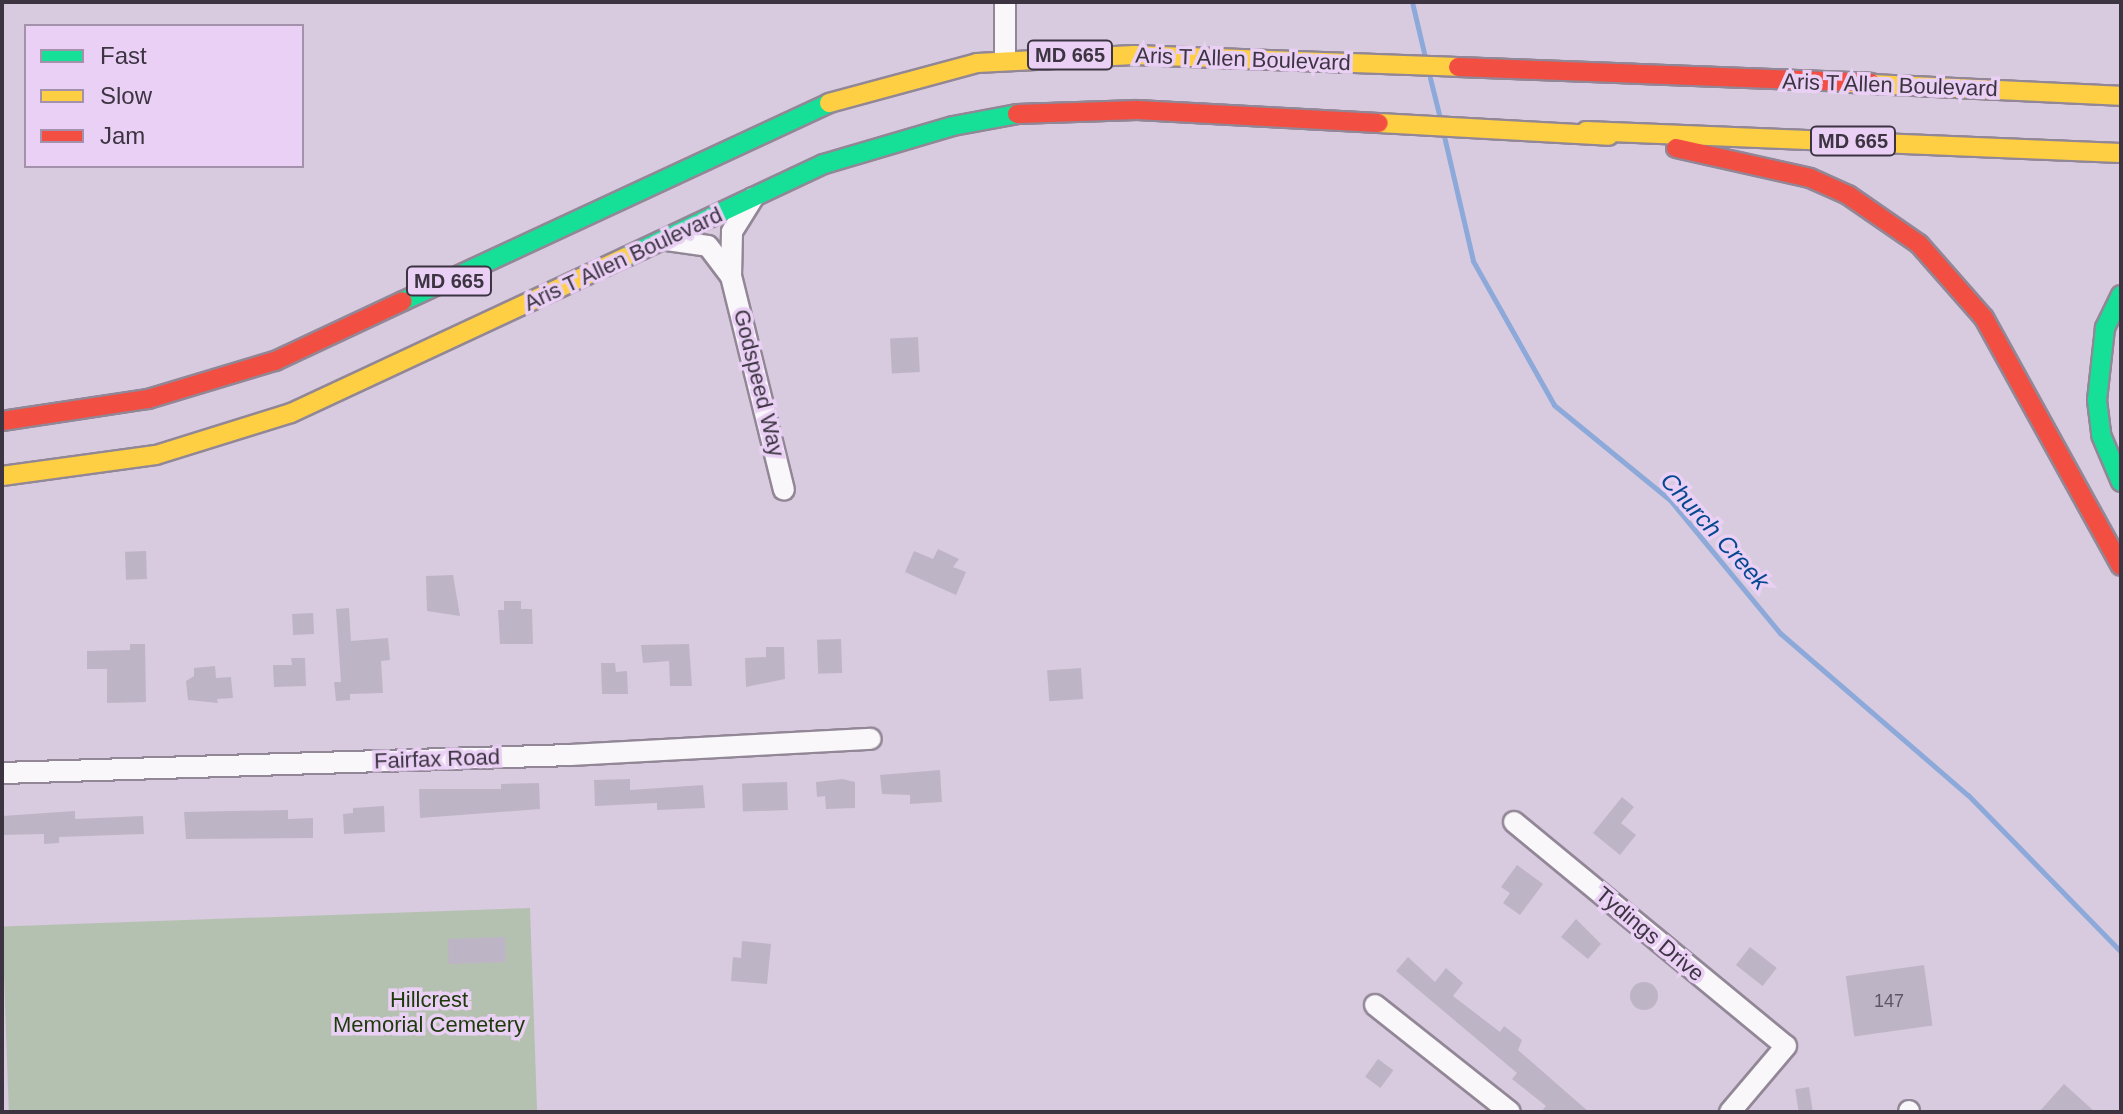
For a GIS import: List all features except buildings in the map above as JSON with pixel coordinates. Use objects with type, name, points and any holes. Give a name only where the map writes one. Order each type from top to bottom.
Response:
[{"type":"main road","name":"Aris T Allen Boulevard","points":[[2,421],[148,399],[275,361],[807,111],[878,86],[1005,60],[1134,55],[2121,96]]},
{"type":"main road","points":[[1849,83],[2121,78]]},
{"type":"main road","name":"Aris T Allen Boulevard","points":[[2,476],[156,455],[279,418],[824,164],[894,140],[1019,114],[1137,110],[2121,153]]},
{"type":"main road","points":[[1577,131],[1810,178],[1848,195],[1919,244],[1984,318],[2121,566]]},
{"type":"main road","points":[[2121,295],[2105,328],[2097,400],[2101,435],[2121,482]]},
{"type":"street","points":[[1005,2],[1005,60]]},
{"type":"street","name":"Godspeed Way","points":[[753,197],[732,232],[731,276],[784,490]]},
{"type":"street","name":"Godspeed Way","points":[[661,239],[708,246],[731,276]]},
{"type":"street","name":"Fairfax Road","points":[[2,773],[571,755],[871,739]]},
{"type":"street","name":"Tydings Drive","points":[[1514,822],[1786,1046],[1730,1112]]},
{"type":"street","points":[[1375,1005],[1510,1112]]},
{"type":"green space","name":"Hillcrest Memorial Cemetery","points":[[530,908],[537,1112],[9,1112],[2,926]]},
{"type":"waterway","name":"Church Creek","points":[[1412,2],[1425,57]]},
{"type":"waterway","name":"Church Creek","points":[[1430,78],[1439,115]]},
{"type":"waterway","name":"Church Creek","points":[[1444,136],[1473,261],[1554,405],[1670,500],[1780,633],[1968,795],[2121,952]]},
{"type":"traffic: fast","points":[[403,301],[829,103]]},
{"type":"traffic: fast","points":[[626,257],[824,164],[953,126],[1017,114]]},
{"type":"traffic: fast","points":[[2121,295],[2105,328],[2097,400],[2101,435],[2121,482]]},
{"type":"traffic: slow","points":[[829,103],[977,63],[1134,55],[1458,67]]},
{"type":"traffic: slow","points":[[1849,83],[2121,96]]},
{"type":"traffic: slow","points":[[1379,123],[1609,136]]},
{"type":"traffic: slow","points":[[1586,131],[2121,153]]},
{"type":"traffic: slow","points":[[2,476],[156,455],[291,413],[626,257]]},
{"type":"traffic: jam","points":[[1458,67],[1871,83]]},
{"type":"traffic: jam","points":[[1017,114],[1137,110],[1379,123]]},
{"type":"traffic: jam","points":[[1676,148],[1810,178],[1848,195],[1919,244],[1984,318],[2121,566]]},
{"type":"traffic: jam","points":[[2,421],[148,399],[275,361],[403,301]]}]
